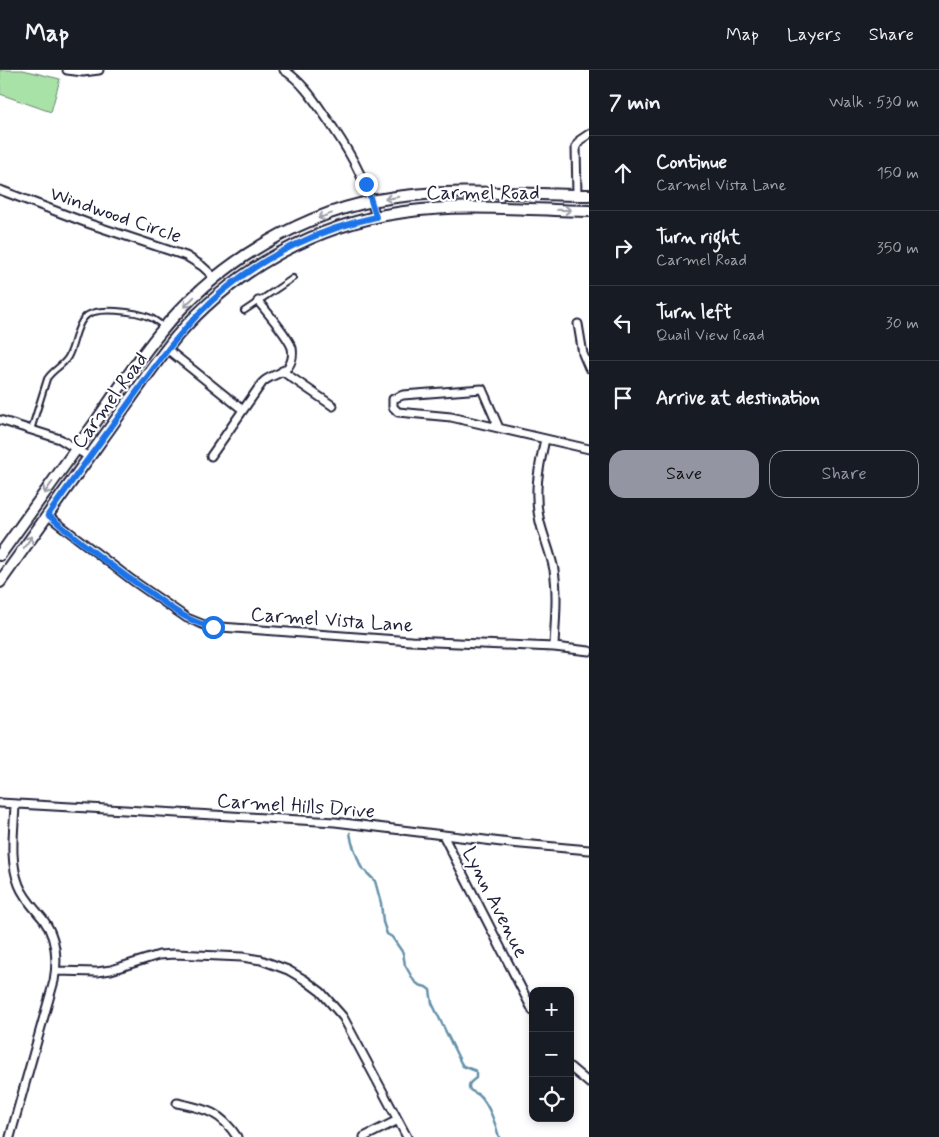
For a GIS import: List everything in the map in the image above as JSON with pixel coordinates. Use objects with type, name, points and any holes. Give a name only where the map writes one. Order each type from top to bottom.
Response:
[{"type":"main road","name":"Carmel Road","points":[[0,555],[164,328],[215,278],[248,254],[285,233],[326,215],[394,197],[441,192],[589,196]]},
{"type":"main road","name":"Carmel Road","points":[[0,582],[167,349],[192,320],[225,289],[270,259],[332,229],[376,217],[414,210],[452,208],[589,211]]},
{"type":"street","points":[[67,70],[82,72],[99,70]]},
{"type":"street","points":[[284,70],[298,81],[312,97],[349,150],[366,184],[376,217]]},
{"type":"street","points":[[577,196],[576,147],[580,140],[589,134]]},
{"type":"street","name":"Windwood Circle","points":[[0,190],[90,224],[186,256],[202,266],[215,278]]},
{"type":"street","points":[[211,456],[265,380],[282,371],[291,362],[292,348],[258,300]]},
{"type":"street","points":[[578,324],[583,354],[589,368]]},
{"type":"street","points":[[167,349],[243,410]]},
{"type":"street","points":[[282,371],[333,406]]},
{"type":"street","points":[[499,428],[482,388],[403,395],[393,399],[393,407],[398,412],[451,418],[589,449]]},
{"type":"street","points":[[0,420],[60,439],[89,457]]},
{"type":"street","points":[[545,439],[538,472],[536,498],[541,524],[554,569],[556,597],[554,647]]},
{"type":"street","name":"Carmel Vista Lane","points":[[48,515],[132,580],[187,618],[207,626],[411,641],[554,647],[589,651]]},
{"type":"street","name":"Carmel Hills Drive","points":[[0,803],[335,822],[589,850]]},
{"type":"street","points":[[10,1137],[56,971],[56,946],[50,931],[25,896],[14,873],[12,851],[15,805]]},
{"type":"street","name":"Lynn Avenue","points":[[443,835],[529,1003]]},
{"type":"street","points":[[56,971],[97,972],[111,970],[158,955],[175,954],[242,957],[261,960],[279,966],[313,986],[332,1003],[343,1017],[408,1137]]},
{"type":"street","points":[[574,1070],[589,1083]]},
{"type":"street","points":[[176,1103],[212,1112],[226,1122],[237,1137]]},
{"type":"street","points":[[364,1137],[398,1120]]},
{"type":"lane","points":[[244,311],[293,278]]},
{"type":"lane","points":[[31,430],[47,380],[50,374],[68,356],[86,315],[102,310],[132,313],[153,318],[164,328]]},
{"type":"green space","points":[[0,70],[23,70],[60,79],[51,112],[0,94]]},
{"type":"waterway","points":[[350,833],[361,867],[375,881],[387,934],[392,937],[403,953],[405,965],[414,981],[430,990],[432,1003],[461,1063],[463,1066],[476,1071],[476,1078],[470,1083],[469,1088],[480,1096],[486,1105],[499,1137]]},
{"type":"route","points":[[213,627],[195,622],[176,611],[82,543],[48,515],[176,337],[192,320],[225,289],[288,248],[332,229],[376,217],[366,184]]}]
